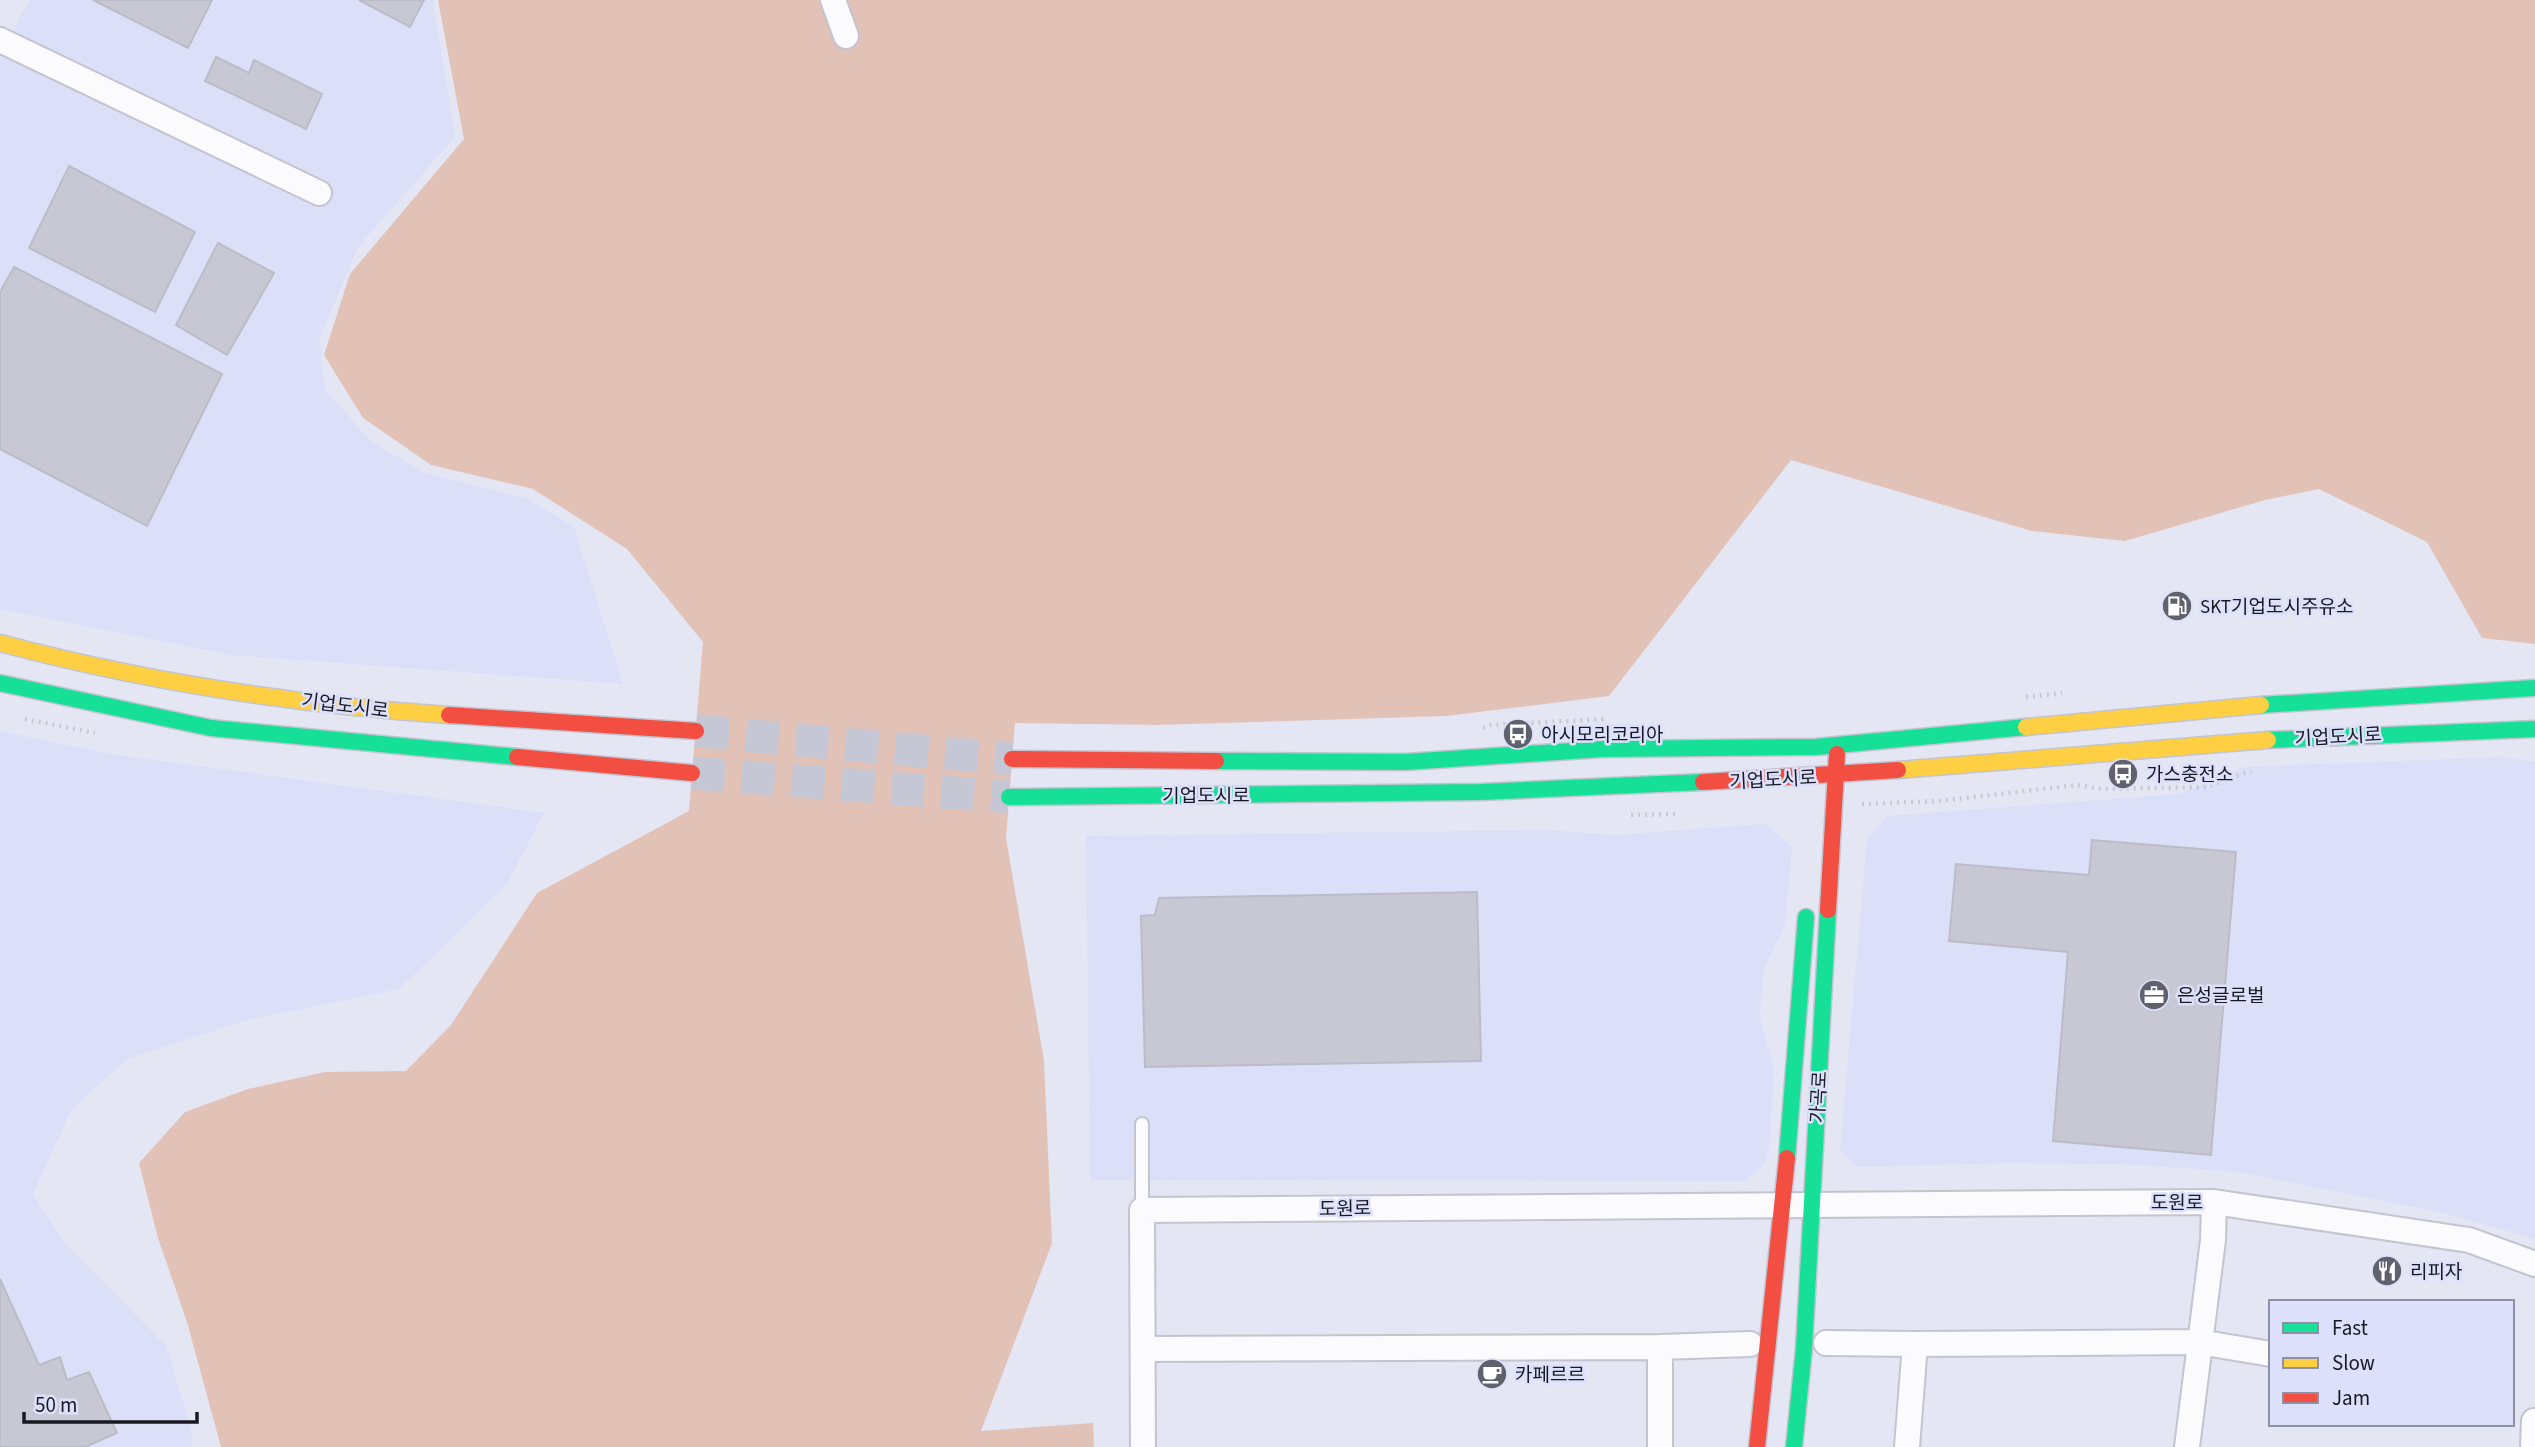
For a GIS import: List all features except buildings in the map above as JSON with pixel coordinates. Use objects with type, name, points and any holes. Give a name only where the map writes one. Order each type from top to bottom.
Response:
[{"type":"street","points":[[833,0],[846,36]]},
{"type":"street","points":[[0,40],[319,193]]},
{"type":"street","name":"기업도시로","points":[[0,642],[93,668],[216,689],[417,713],[696,731]]},
{"type":"street","name":"기업도시로","points":[[0,683],[211,728],[692,773]]},
{"type":"street","name":"기업도시로","points":[[1012,758],[1405,762],[1601,749],[1816,747],[2257,705],[2535,688]]},
{"type":"street","name":"기업도시로","points":[[1009,797],[1481,792],[1816,782],[1837,776],[2133,749],[2370,734],[2535,729]]},
{"type":"street","name":"가곡로","points":[[1794,1447],[1804,1348],[1837,746]]},
{"type":"street","points":[[1816,747],[1816,782]]},
{"type":"street","name":"가곡로","points":[[1757,1447],[1784,1203],[1807,903]]},
{"type":"street","points":[[2187,1447],[2214,1202]]},
{"type":"street","name":"도원로","points":[[1142,1210],[1784,1203],[2214,1202],[2469,1240],[2535,1264]]},
{"type":"street","points":[[1142,1210],[1145,1349],[1143,1447]]},
{"type":"street","points":[[1826,1343],[2199,1342],[2269,1354]]},
{"type":"street","points":[[1145,1349],[1660,1347],[1750,1343]]},
{"type":"street","points":[[1907,1447],[1915,1344]]},
{"type":"street","points":[[1660,1347],[1660,1447]]},
{"type":"street","points":[[2527,1418],[2533,1447]]},
{"type":"lane","points":[[1142,1124],[1142,1210]]},
{"type":"path","points":[[1866,804],[1938,801],[2078,785],[2101,789],[2206,787],[2252,771]]},
{"type":"shaded area","points":[[30,0],[433,0],[455,137],[358,247],[320,337],[325,390],[372,442],[425,473],[526,498],[574,527],[623,684],[232,655],[0,609],[0,52]]},
{"type":"shaded area","points":[[438,0],[2535,0],[2535,644],[2482,638],[2427,542],[2319,489],[2265,500],[2125,541],[2032,531],[1791,460],[1609,696],[1446,716],[1157,725],[1015,723],[1006,838],[1044,1061],[1052,1243],[981,1431],[1093,1423],[1094,1447],[221,1447],[187,1322],[158,1238],[139,1163],[185,1112],[248,1089],[325,1072],[406,1071],[451,1025],[537,893],[689,811],[703,642],[627,549],[533,489],[431,465],[363,418],[324,355],[350,274],[464,139]]},
{"type":"shaded area","points":[[0,731],[111,754],[544,813],[507,884],[399,989],[251,1019],[129,1058],[72,1108],[33,1194],[63,1241],[166,1346],[191,1427],[192,1447],[0,1447]]},
{"type":"shaded area","points":[[2502,757],[2535,762],[2535,1239],[2440,1212],[2232,1171],[2118,1164],[2010,1163],[1858,1167],[1840,1150],[1867,839],[1888,816],[2179,794],[2244,767]]},
{"type":"shaded area","points":[[1765,824],[1792,847],[1785,924],[1764,969],[1760,1016],[1774,1070],[1769,1149],[1765,1163],[1745,1181],[1090,1180],[1086,836],[1549,830],[1615,835]]},
{"type":"tunnel","points":[[696,731],[1012,759]]},
{"type":"tunnel","points":[[692,773],[1009,797]]},
{"type":"traffic: fast","points":[[0,683],[211,728],[517,757]]},
{"type":"traffic: fast","points":[[2261,705],[2535,688]]},
{"type":"traffic: fast","points":[[1216,761],[1405,762],[1602,749],[1816,747],[2026,727]]},
{"type":"traffic: fast","points":[[2268,740],[2535,729]]},
{"type":"traffic: fast","points":[[1009,797],[1481,792],[1703,782]]},
{"type":"traffic: fast","points":[[1794,1447],[1804,1348],[1828,910]]},
{"type":"traffic: fast","points":[[1787,1158],[1806,917]]},
{"type":"traffic: slow","points":[[0,643],[111,669],[223,690],[336,705],[449,715]]},
{"type":"traffic: slow","points":[[2026,727],[2261,705]]},
{"type":"traffic: slow","points":[[1898,770],[2268,740]]},
{"type":"traffic: jam","points":[[449,715],[696,731]]},
{"type":"traffic: jam","points":[[1828,910],[1837,754]]},
{"type":"traffic: jam","points":[[517,757],[692,773]]},
{"type":"traffic: jam","points":[[1012,759],[1216,761]]},
{"type":"traffic: jam","points":[[1703,782],[1898,770]]},
{"type":"traffic: jam","points":[[1757,1447],[1787,1158]]},
{"type":"place","name":"SKT기업도시주유소","points":[[2177,606]]},
{"type":"place","name":"아시모리코리아","points":[[1518,734]]},
{"type":"place","name":"가스충전소","points":[[2123,774]]},
{"type":"place","name":"은성글로벌","points":[[2154,995]]},
{"type":"place","name":"리피자","points":[[2387,1271]]},
{"type":"place","name":"카페르르","points":[[1492,1374]]}]
